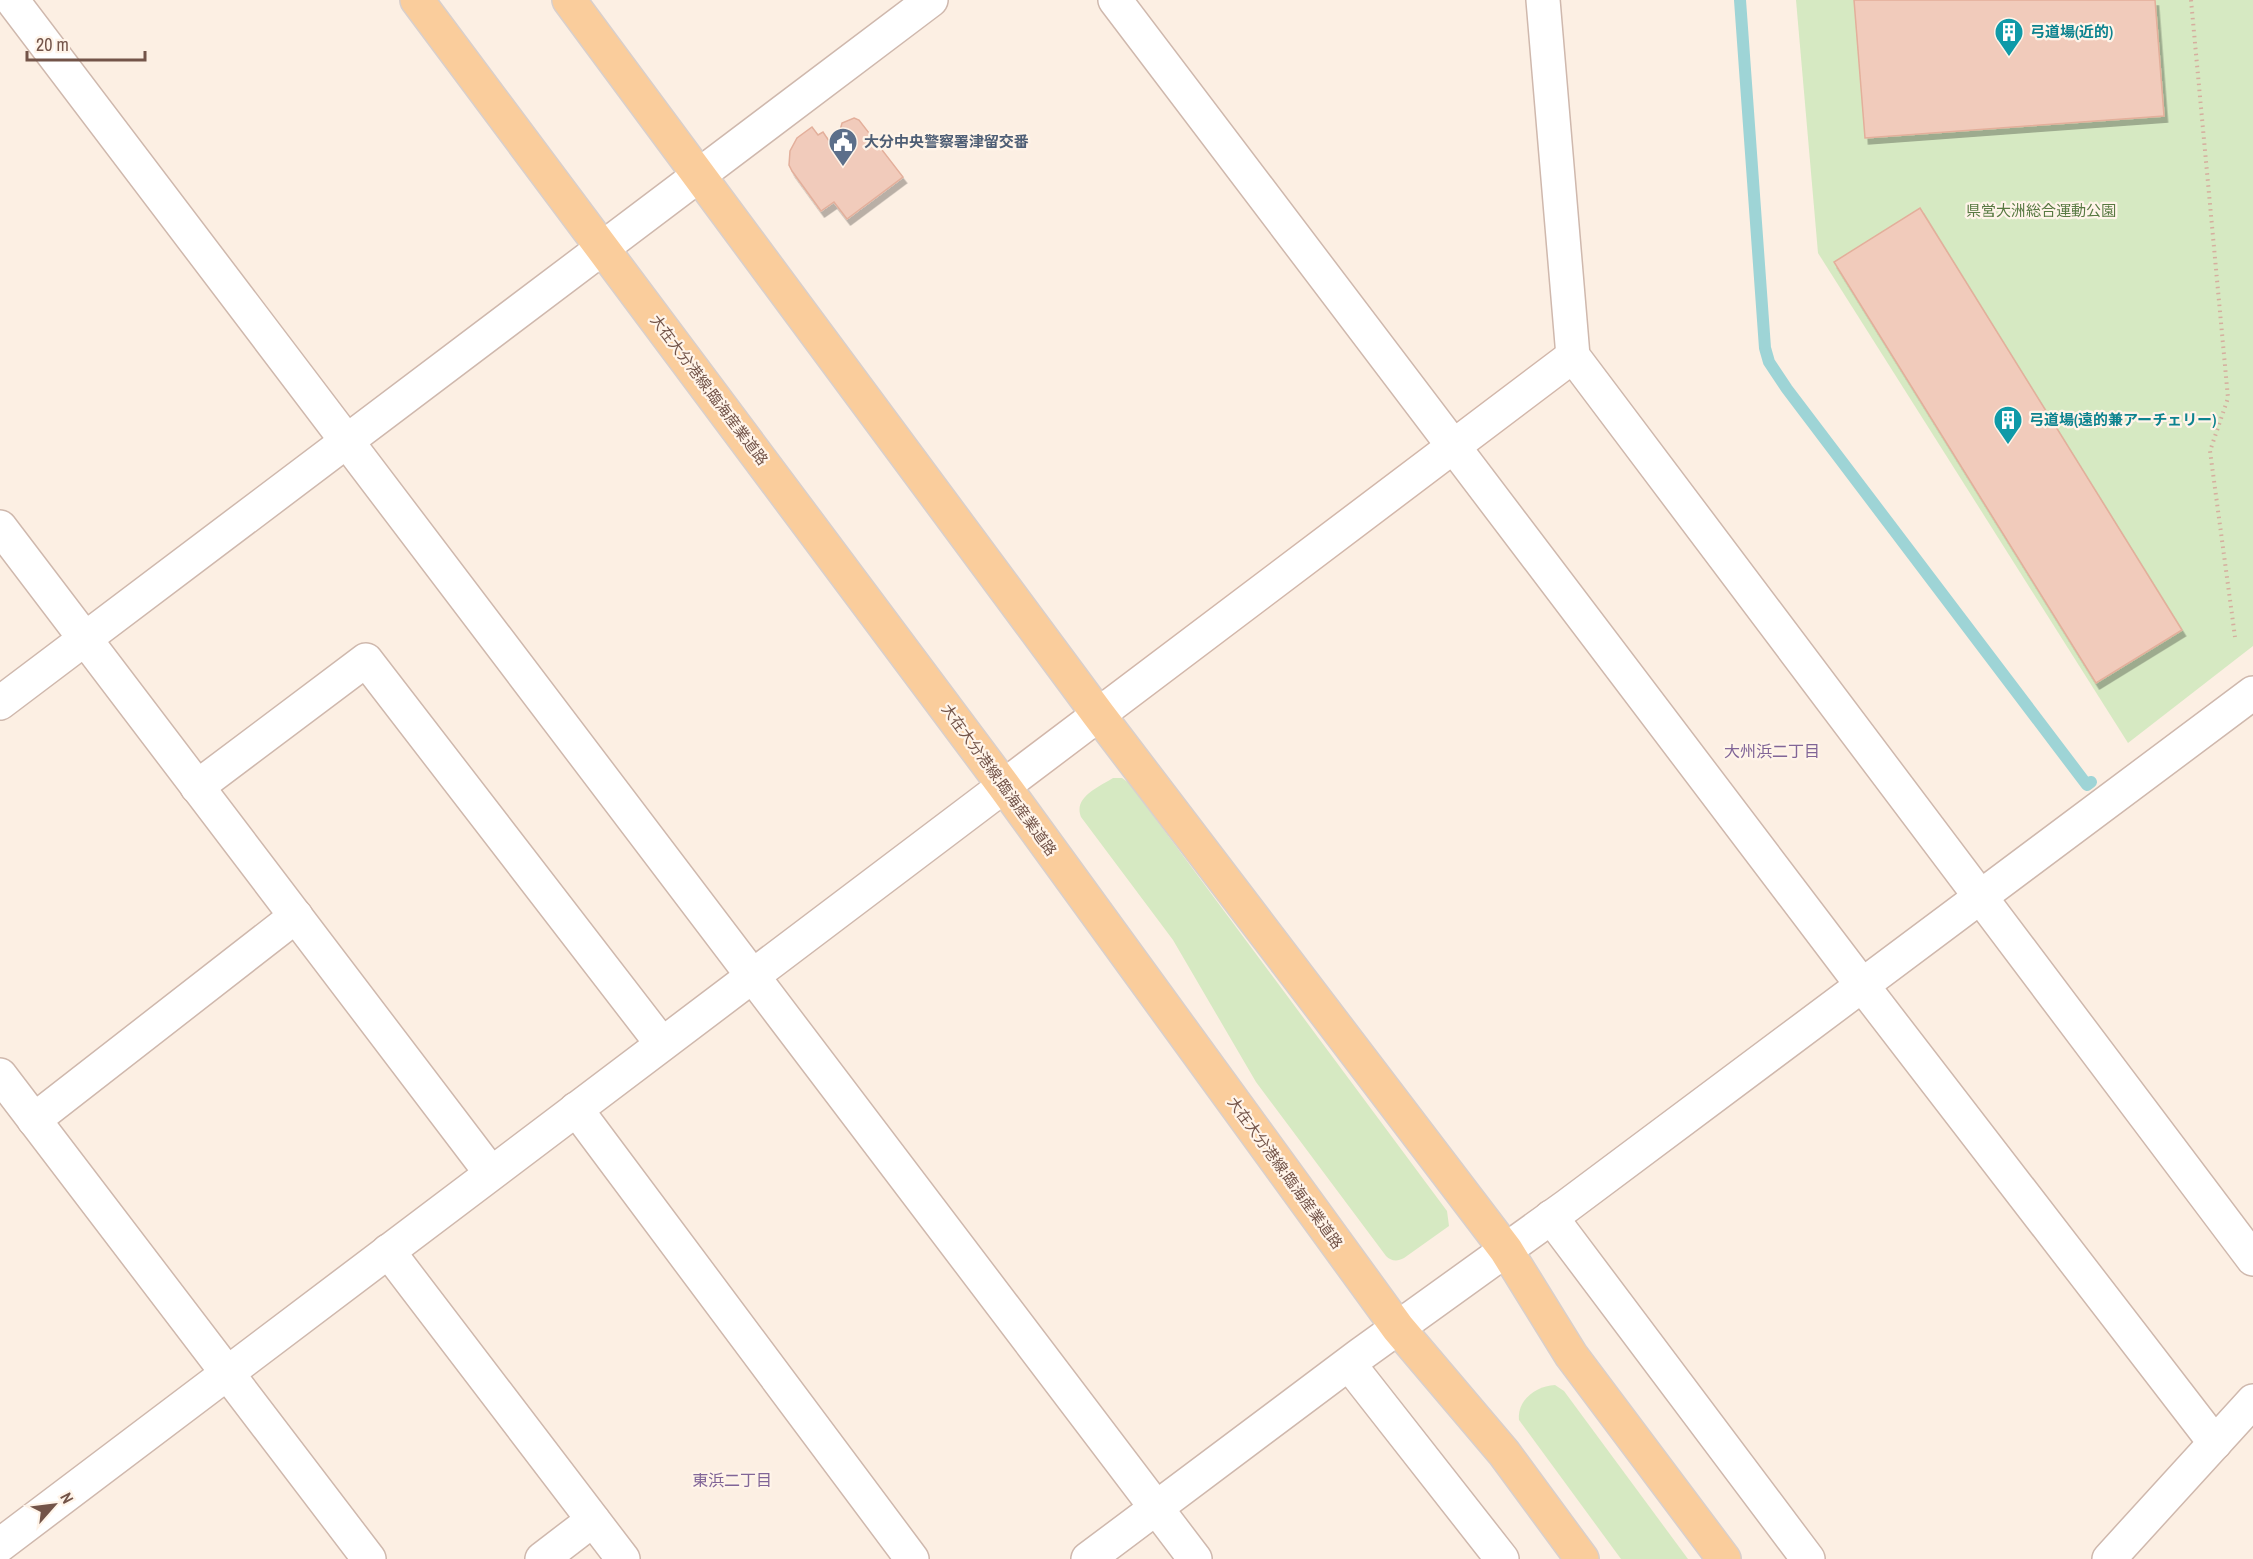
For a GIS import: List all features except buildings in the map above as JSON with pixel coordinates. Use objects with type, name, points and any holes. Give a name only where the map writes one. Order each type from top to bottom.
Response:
[{"type":"main road","name":"大在大分港線;臨海産業道路","points":[[417,0],[1004,786],[1398,1328],[1504,1453],[1582,1559]]},
{"type":"main road","points":[[569,0],[1098,714],[1506,1250],[1572,1355],[1724,1559]]},
{"type":"street","points":[[12,0],[1195,1559]]},
{"type":"street","points":[[0,703],[931,0]]},
{"type":"street","points":[[1115,0],[1862,985],[2215,1443]]},
{"type":"street","points":[[1543,0],[1573,356],[2253,1259]]},
{"type":"street","points":[[0,1545],[1573,356]]},
{"type":"street","points":[[0,527],[491,1173]]},
{"type":"street","points":[[197,787],[366,660],[662,1044]]},
{"type":"street","points":[[1088,1559],[2253,693]]},
{"type":"street","points":[[34,1120],[296,916]]},
{"type":"street","points":[[0,1075],[369,1559]]},
{"type":"street","points":[[576,1109],[912,1559]]},
{"type":"street","points":[[1551,1217],[1808,1559]]},
{"type":"street","points":[[388,1251],[623,1559]]},
{"type":"street","points":[[1348,1364],[1502,1559]]},
{"type":"street","points":[[2109,1559],[2253,1401]]},
{"type":"street","points":[[542,1559],[593,1520]]},
{"type":"path","points":[[2191,0],[2228,398],[2210,451],[2235,637]]},
{"type":"green space","name":"県営大洲総合運動公園","points":[[1796,0],[2253,0],[2253,646],[2128,743],[1818,253]]},
{"type":"green space","points":[[1113,778],[1122,778],[1129,783],[1447,1211],[1449,1226],[1404,1258],[1394,1260],[1386,1256],[1256,1082],[1173,940],[1081,817],[1080,810],[1084,798]]},
{"type":"green space","points":[[1555,1385],[1564,1391],[1688,1559],[1621,1559],[1519,1420],[1521,1406],[1529,1395],[1541,1388]]},
{"type":"waterway","points":[[1740,0],[1765,348],[1769,362],[1787,389],[2087,785],[2091,782]]},
{"type":"place","name":"弓道場(近的)","points":[[2009,58]]},
{"type":"place","name":"大分中央警察署津留交番","points":[[843,168]]},
{"type":"place","name":"弓道場(遠的兼アーチェリー)","points":[[2008,446]]},
{"type":"district","name":"大州浜二丁目","points":[[1772,751]]},
{"type":"district","name":"東浜二丁目","points":[[732,1480]]}]
